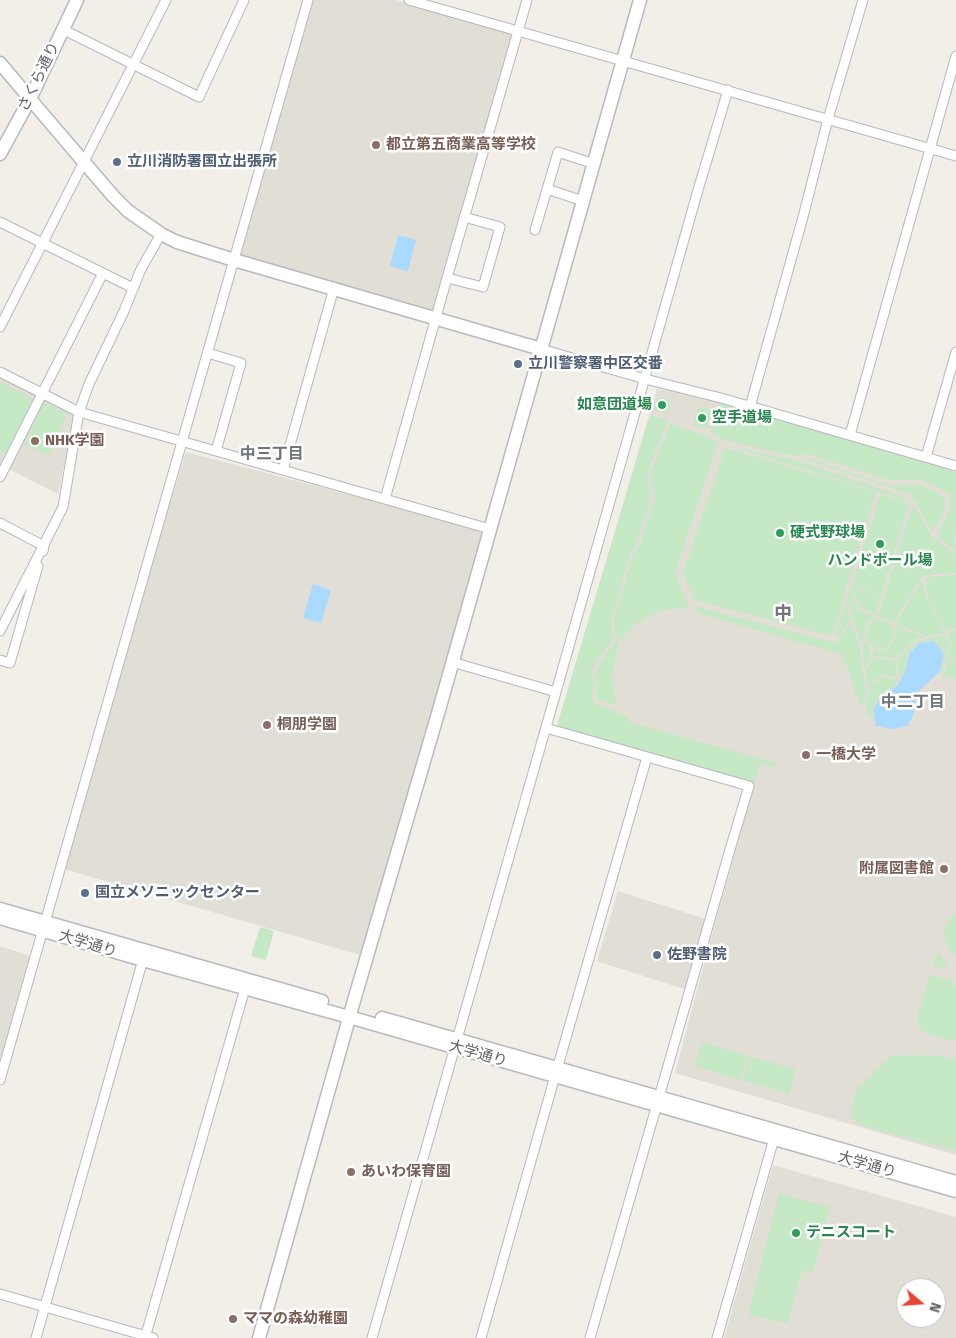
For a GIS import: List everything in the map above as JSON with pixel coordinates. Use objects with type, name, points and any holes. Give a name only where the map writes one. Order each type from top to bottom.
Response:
[{"type":"street","name":"さくら通り","points":[[0,154],[30,99],[77,0]]},
{"type":"street","points":[[0,327],[166,0]]},
{"type":"street","points":[[62,29],[198,97],[244,0]]},
{"type":"street","points":[[0,1080],[308,0]]},
{"type":"street","points":[[384,499],[527,0]]},
{"type":"street","points":[[259,1338],[640,0]]},
{"type":"street","points":[[750,407],[828,119],[863,0]]},
{"type":"street","points":[[414,1],[956,156]]},
{"type":"street","points":[[850,435],[956,56]]},
{"type":"street","points":[[0,62],[113,196],[128,211],[161,234],[177,242],[645,379],[956,466]]},
{"type":"street","points":[[372,1338],[728,90]]},
{"type":"street","points":[[535,230],[558,152],[594,164]]},
{"type":"street","points":[[547,189],[583,201]]},
{"type":"street","points":[[447,278],[483,287],[500,228],[464,217]]},
{"type":"street","points":[[0,222],[133,288]]},
{"type":"street","points":[[0,631],[64,507],[79,412],[89,384],[124,311],[141,269],[161,234]]},
{"type":"street","points":[[0,477],[104,273]]},
{"type":"street","points":[[283,470],[334,288]]},
{"type":"street","points":[[926,457],[956,352]]},
{"type":"street","points":[[208,353],[241,363],[216,451]]},
{"type":"street","points":[[0,372],[79,412],[490,529]]},
{"type":"street","points":[[0,524],[44,546]]},
{"type":"street","points":[[0,660],[10,663],[44,546]]},
{"type":"street","points":[[452,662],[556,692]]},
{"type":"street","points":[[546,728],[749,786],[590,1338]]},
{"type":"street","points":[[481,1338],[647,757]]},
{"type":"street","name":"大学通り","points":[[0,909],[44,926],[658,1100],[775,1134],[956,1191]]},
{"type":"street","name":"大学通り","points":[[0,918],[44,926]]},
{"type":"street","points":[[36,1338],[144,955]]},
{"type":"street","points":[[0,1294],[148,1337],[246,984]]},
{"type":"street","points":[[718,1338],[775,1134]]},
{"type":"street","name":"大学通り","points":[[775,1134],[956,1182]]},
{"type":"shaded area","name":"都立第五商業高等学校","points":[[312,0],[396,0],[511,33],[512,35],[434,310],[240,255]]},
{"type":"shaded area","name":"NHK学園","points":[[0,376],[75,414],[58,494],[5,467],[0,475]]},
{"type":"shaded area","name":"一橋大学","points":[[657,389],[721,398],[956,472],[956,1155],[675,1073],[754,785],[557,726]]},
{"type":"shaded area","name":"桐朋学園","points":[[186,452],[484,530],[364,956],[64,869],[146,580]]},
{"type":"shaded area","points":[[618,891],[709,920],[687,990],[597,961]]},
{"type":"shaded area","points":[[0,946],[31,956],[0,1064]]},
{"type":"shaded area","points":[[773,1165],[956,1217],[956,1338],[724,1338]]},
{"type":"green space","points":[[0,382],[33,399],[6,454],[0,451]]},
{"type":"green space","name":"如意団道場","points":[[658,397],[671,401],[667,413],[654,410]]},
{"type":"green space","points":[[721,398],[956,472],[956,530],[953,542],[956,543],[956,551],[938,537],[950,509],[950,495],[940,488],[920,480],[888,480],[808,454],[795,456],[723,440],[711,432]]},
{"type":"green space","points":[[44,403],[67,414],[48,455],[25,444]]},
{"type":"green space","name":"空手道場","points":[[699,406],[712,411],[706,429],[693,425]]},
{"type":"green space","points":[[650,415],[668,420],[647,472],[650,500],[636,543],[630,553],[611,621],[613,638],[596,662],[591,675],[594,681],[592,702],[624,715],[630,722],[775,763],[775,767],[760,764],[753,784],[557,726]]},
{"type":"green space","points":[[670,424],[703,435],[718,443],[675,574],[688,604],[687,608],[661,610],[634,625],[619,641],[612,672],[616,704],[611,704],[597,699],[597,680],[595,675],[600,663],[617,639],[614,621],[633,555],[640,544],[654,500],[651,473]]},
{"type":"green space","points":[[726,445],[794,460],[905,497],[909,501]]},
{"type":"green space","name":"硬式野球場","points":[[725,448],[876,492],[832,636],[695,600],[683,574]]},
{"type":"green space","points":[[808,458],[888,485],[920,485],[936,492],[945,499],[945,510],[933,532],[917,503],[907,493],[804,459]]},
{"type":"green space","name":"ハンドボール場","points":[[880,494],[909,503],[881,595],[852,586]]},
{"type":"green space","points":[[913,504],[932,537],[956,555],[956,573],[931,574],[922,577],[892,623],[878,616]]},
{"type":"green space","points":[[956,575],[956,627],[946,632],[928,595],[925,579]]},
{"type":"green space","points":[[922,581],[926,596],[944,633],[927,636],[895,624]]},
{"type":"green space","points":[[851,587],[881,596],[876,615],[860,607],[854,594],[848,605],[850,621],[835,637]]},
{"type":"green space","points":[[854,598],[858,609],[874,617],[866,624],[861,641],[853,620],[850,605]]},
{"type":"green space","points":[[696,607],[836,643],[851,624],[859,644],[865,689],[867,691],[862,708],[841,654],[701,614],[698,613]]},
{"type":"green space","points":[[876,618],[892,625],[895,633],[887,647],[879,648],[872,646],[866,637],[869,625]]},
{"type":"green space","points":[[895,626],[923,637],[917,639],[894,658],[874,656],[873,649],[879,651],[889,648],[897,634]]},
{"type":"green space","points":[[956,630],[956,657],[945,673],[951,645],[947,634]]},
{"type":"green space","points":[[945,635],[949,645],[942,675],[940,674],[945,654],[935,641],[920,642],[909,653],[904,671],[899,677],[896,660],[918,641]]},
{"type":"green space","points":[[865,640],[870,648],[871,657],[865,669],[862,644]]},
{"type":"green space","points":[[873,659],[894,660],[897,677],[881,675],[867,686],[866,672]]},
{"type":"green space","points":[[956,660],[956,679],[945,676],[945,674]]},
{"type":"green space","points":[[883,677],[899,680],[897,684],[878,697],[871,710],[874,722],[865,710],[869,692],[875,691],[868,688]]},
{"type":"green space","points":[[956,913],[955,957],[943,935],[950,918]]},
{"type":"green space","points":[[260,927],[274,931],[266,960],[251,956]]},
{"type":"green space","points":[[938,951],[949,970],[933,965]]},
{"type":"green space","points":[[930,975],[952,980],[956,988],[956,1039],[953,1041],[923,1032],[918,1025],[917,1017]]},
{"type":"green space","points":[[702,1042],[747,1056],[740,1080],[695,1066]]},
{"type":"green space","points":[[749,1056],[796,1070],[789,1094],[742,1080]]},
{"type":"green space","points":[[891,1056],[943,1056],[956,1060],[956,1151],[864,1126],[851,1117],[855,1092]]},
{"type":"green space","name":"テニスコート","points":[[779,1194],[830,1207],[813,1273],[802,1270],[788,1324],[748,1314]]},
{"type":"green space","points":[[311,1313],[320,1315],[316,1328],[309,1326],[307,1323]]},
{"type":"water","points":[[398,235],[416,240],[408,271],[390,266]]},
{"type":"water","points":[[313,584],[331,590],[321,623],[303,618]]},
{"type":"water","points":[[934,641],[944,654],[940,671],[920,690],[914,713],[908,726],[893,729],[876,726],[873,710],[880,698],[898,685],[905,671],[910,653],[920,643]]},
{"type":"place","name":"都立第五商業高等学校","points":[[376,145]]},
{"type":"place","name":"立川消防署国立出張所","points":[[117,162]]},
{"type":"place","name":"立川警察署中区交番","points":[[518,364]]},
{"type":"place","name":"如意団道場","points":[[662,405]]},
{"type":"place","name":"空手道場","points":[[702,418]]},
{"type":"place","name":"NHK学園","points":[[35,441]]},
{"type":"place","name":"硬式野球場","points":[[780,533]]},
{"type":"place","name":"ハンドボール場","points":[[880,544]]},
{"type":"place","name":"桐朋学園","points":[[267,725]]},
{"type":"place","name":"一橋大学","points":[[806,755]]},
{"type":"place","name":"附属図書館","points":[[944,869]]},
{"type":"place","name":"国立メソニックセンター","points":[[85,893]]},
{"type":"place","name":"佐野書院","points":[[657,955]]},
{"type":"place","name":"あいわ保育園","points":[[351,1172]]},
{"type":"place","name":"テニスコート","points":[[796,1233]]},
{"type":"place","name":"ママの森幼稚園","points":[[233,1319]]},
{"type":"district","name":"中三丁目","points":[[272,455]]},
{"type":"district","name":"中","points":[[783,614]]},
{"type":"district","name":"中二丁目","points":[[913,703]]}]
